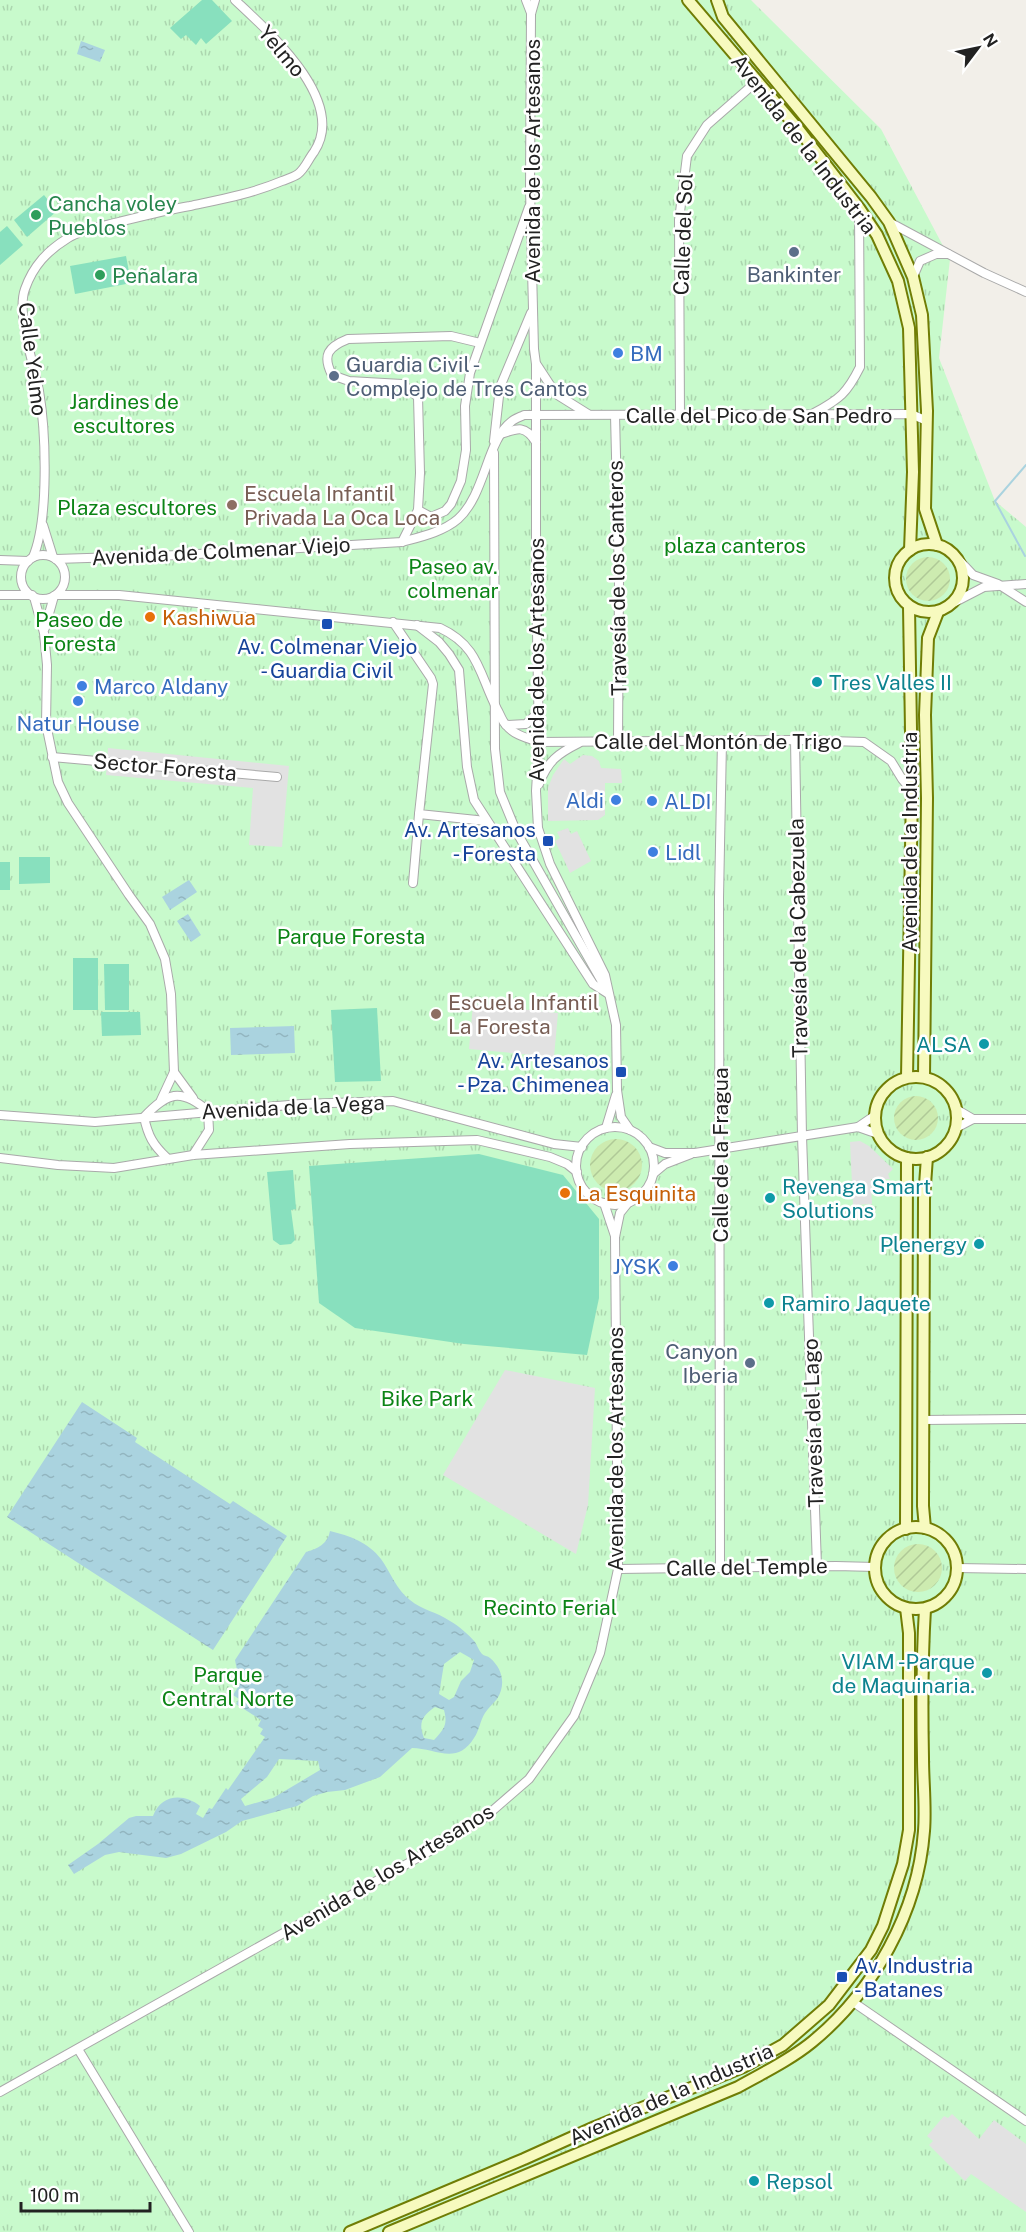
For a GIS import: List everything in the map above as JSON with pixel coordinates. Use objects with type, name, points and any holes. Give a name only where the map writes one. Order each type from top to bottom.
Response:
[{"type":"street","name":"Yelmo","points":[[235,0],[272,36],[316,92],[322,107]]},
{"type":"street","name":"Avenida de los Artesanos","points":[[526,0],[531,14]]},
{"type":"street","name":"Avenida de los Artesanos","points":[[535,0],[531,14],[531,203],[537,415],[536,578],[539,741],[536,791],[538,828],[545,853],[605,975],[616,1025],[617,1090],[621,1117],[630,1130]]},
{"type":"street","name":"Avenida de la Industria","points":[[688,0],[799,130],[859,208],[877,235],[898,281],[909,328],[913,472],[910,550]]},
{"type":"street","name":"Avenida de la Industria","points":[[717,0],[723,17],[889,222],[913,277],[923,327],[927,421],[926,509],[937,545]]},
{"type":"street","name":"Calle del Sol","points":[[680,415],[679,220],[687,156],[707,125],[756,82]]},
{"type":"street","name":"Calle Yelmo","points":[[43,523],[44,459],[39,393],[23,320],[24,291],[40,258],[69,237],[98,227],[148,214],[254,193],[299,173],[318,146],[323,132],[322,107]]},
{"type":"street","points":[[418,510],[431,517],[445,511],[452,504],[461,482],[466,450],[465,406],[470,373],[531,203]]},
{"type":"street","points":[[813,414],[832,404],[850,388],[860,367],[859,208]]},
{"type":"street","points":[[889,222],[984,273],[1026,292]]},
{"type":"street","points":[[913,277],[920,261],[936,254],[950,255]]},
{"type":"street","name":"Avenida de los Artesanos","points":[[533,308],[500,387],[495,418],[495,749],[500,792],[516,831],[610,996]]},
{"type":"street","points":[[402,542],[418,510],[420,474],[418,397],[402,384],[349,381],[332,375],[327,364],[327,353],[334,345],[348,339],[451,336],[480,343]]},
{"type":"street","points":[[536,364],[556,394],[590,415]]},
{"type":"street","name":"Calle del Pico de San Pedro","points":[[537,415],[911,414],[927,421]]},
{"type":"street","points":[[499,434],[511,422],[524,415],[537,415]]},
{"type":"street","name":"Travesía de los Canteros","points":[[615,415],[619,578],[618,741]]},
{"type":"street","points":[[499,434],[518,428],[530,433],[537,444]]},
{"type":"street","name":"Avenida de Colmenar Viejo","points":[[54,558],[181,555],[402,542],[435,532],[457,520],[472,502],[499,434]]},
{"type":"street","points":[[0,595],[45,598],[55,595],[63,587],[65,577],[63,567],[54,558],[43,523]]},
{"type":"street","points":[[43,523],[38,545],[23,568],[21,577],[24,587],[33,596],[44,633],[47,665],[46,724],[58,782],[68,803],[150,924],[165,959],[171,994],[174,1072],[161,1100],[144,1117],[148,1136],[167,1158]]},
{"type":"street","points":[[1026,584],[998,584],[976,590],[938,612],[928,613],[909,607],[898,594],[895,578],[899,562],[910,550],[918,546],[937,545],[953,553],[973,576],[998,584],[1026,602]]},
{"type":"street","points":[[0,560],[31,559],[43,555],[54,558]]},
{"type":"street","points":[[954,602],[961,593],[964,582],[959,561]]},
{"type":"street","points":[[44,633],[55,595]]},
{"type":"street","name":"Avenida de Colmenar Viejo","points":[[55,595],[120,595],[440,628],[456,635],[476,659],[506,725]]},
{"type":"street","name":"Avenida de la Industria","points":[[907,1077],[912,790],[909,607]]},
{"type":"street","name":"Avenida de la Industria","points":[[924,1077],[926,693],[928,638],[938,612]]},
{"type":"street","points":[[393,622],[433,684],[413,883]]},
{"type":"street","points":[[416,625],[439,642],[459,670],[469,780],[474,800],[593,984],[610,996]]},
{"type":"street","points":[[506,725],[526,724],[539,712]]},
{"type":"street","points":[[506,725],[522,737],[539,741]]},
{"type":"street","name":"Travesía de la Cabezuela","points":[[795,740],[802,1136]]},
{"type":"street","name":"Calle del Montón de Trigo","points":[[539,741],[864,742],[891,761],[912,790]]},
{"type":"street","points":[[536,791],[546,766],[562,751],[583,741]]},
{"type":"street","name":"Calle de la Fragua","points":[[720,1568],[719,898],[722,741]]},
{"type":"street","name":"Sector Foresta","points":[[52,757],[277,777]]},
{"type":"street","points":[[419,814],[486,821]]},
{"type":"street","points":[[174,1072],[193,1098],[208,1111],[209,1130],[194,1155]]},
{"type":"street","points":[[907,1077],[924,1077],[935,1081],[952,1098],[956,1109],[956,1128],[950,1141],[940,1151],[927,1157],[907,1158],[895,1153],[885,1145],[878,1134],[874,1116],[877,1103],[884,1091],[894,1082],[907,1077]]},
{"type":"street","name":"Avenida de los Artesanos","points":[[606,1128],[617,1090]]},
{"type":"street","points":[[161,1100],[177,1096],[193,1098]]},
{"type":"street","name":"Avenida de la Vega","points":[[0,1115],[95,1122],[301,1104],[393,1101],[554,1144],[582,1147]]},
{"type":"street","points":[[956,1109],[973,1119]]},
{"type":"street","points":[[653,1174],[665,1164],[695,1153],[858,1127],[874,1116]]},
{"type":"street","points":[[956,1128],[973,1119],[1026,1119]]},
{"type":"street","points":[[618,1127],[630,1130],[641,1137],[649,1147],[654,1165],[653,1174],[644,1192],[628,1203],[620,1205],[604,1203],[586,1191],[577,1172],[578,1155],[588,1138],[606,1128],[618,1127]]},
{"type":"street","points":[[858,1127],[878,1134]]},
{"type":"street","name":"Travesía del Lago","points":[[802,1136],[817,1566]]},
{"type":"street","name":"Avenida de la Vega","points":[[0,1158],[58,1165],[114,1167],[194,1155],[350,1144],[477,1140],[550,1157],[567,1164],[577,1172]]},
{"type":"street","points":[[649,1147],[665,1153],[695,1153]]},
{"type":"street","points":[[925,1528],[924,1199],[927,1157]]},
{"type":"street","points":[[906,1528],[907,1158]]},
{"type":"street","name":"Avenida de los Artesanos","points":[[604,1203],[615,1237]]},
{"type":"street","name":"Avenida de los Artesanos","points":[[0,2092],[429,1852],[484,1818],[529,1779],[574,1716],[600,1653],[618,1569],[615,1237],[620,1213],[628,1203]]},
{"type":"street","points":[[924,1420],[1026,1419]]},
{"type":"street","points":[[906,1528],[925,1528],[938,1533],[948,1542],[955,1554],[957,1568],[955,1582],[948,1594],[938,1603],[925,1608],[906,1608],[893,1602],[877,1581],[875,1567],[878,1554],[884,1543],[894,1534],[906,1528]]},
{"type":"street","name":"Calle del Temple","points":[[618,1569],[875,1567]]},
{"type":"street","points":[[957,1568],[1026,1569]]},
{"type":"street","name":"Avenida de la Industria","points":[[350,2232],[595,2127],[743,2067],[783,2044],[829,2005],[871,1950],[883,1926],[903,1864],[909,1830],[909,1633],[906,1608]]},
{"type":"street","name":"Avenida de la Industria","points":[[389,2232],[738,2086],[805,2047],[853,2002],[874,1972],[897,1932],[908,1906],[918,1869],[924,1831],[925,1608]]},
{"type":"street","points":[[853,2002],[1026,2121]]},
{"type":"street","points":[[78,2049],[189,2232]]},
{"type":"green space","points":[[0,0],[751,0],[881,129],[950,259],[939,358],[995,501],[1026,527],[1026,2232],[0,2232]]},
{"type":"green space","points":[[202,0],[212,0],[232,21],[206,44],[201,38],[196,45],[186,35],[181,39],[170,28]]},
{"type":"green space","name":"Cancha voley Pueblos","points":[[44,195],[57,211],[27,237],[14,220]]},
{"type":"green space","points":[[7,226],[23,245],[0,265],[0,232]]},
{"type":"green space","name":"Peñalara","points":[[126,256],[131,283],[75,294],[70,266]]},
{"type":"green space","points":[[928,557],[936,558],[944,563],[949,571],[949,587],[944,595],[936,600],[928,601],[920,600],[912,595],[907,587],[906,579],[907,571],[912,563],[920,558]]},
{"type":"green space","points":[[19,857],[50,857],[50,883],[19,884]]},
{"type":"green space","points":[[0,862],[10,862],[10,890],[0,890]]},
{"type":"green space","points":[[73,958],[98,958],[98,1010],[73,1010]]},
{"type":"green space","points":[[104,964],[129,964],[129,1010],[105,1010]]},
{"type":"green space","points":[[377,1008],[381,1081],[335,1082],[331,1010]]},
{"type":"green space","points":[[101,1012],[140,1012],[141,1035],[102,1036]]},
{"type":"green space","points":[[916,1096],[925,1097],[932,1102],[937,1109],[937,1127],[932,1134],[925,1139],[916,1140],[907,1139],[900,1134],[895,1127],[894,1118],[895,1109],[900,1102],[907,1097]]},
{"type":"green space","points":[[616,1139],[626,1141],[634,1147],[640,1155],[642,1165],[640,1175],[634,1183],[626,1189],[616,1191],[606,1189],[598,1183],[592,1175],[590,1165],[592,1155],[598,1147],[606,1141]]},
{"type":"green space","points":[[479,1154],[563,1175],[599,1219],[599,1298],[587,1355],[464,1344],[355,1328],[319,1303],[309,1166]]},
{"type":"green space","points":[[293,1170],[296,1209],[291,1210],[295,1240],[291,1244],[280,1245],[273,1240],[267,1172]]},
{"type":"green space","points":[[913,1544],[923,1544],[935,1551],[942,1563],[942,1573],[935,1585],[923,1592],[913,1592],[898,1581],[894,1573],[894,1563],[905,1548]]},
{"type":"shaded area","points":[[108,748],[289,766],[282,847],[249,845],[253,788],[106,775]]},
{"type":"shaded area","points":[[583,755],[592,756],[599,761],[601,768],[621,769],[622,783],[605,783],[605,815],[598,820],[548,821],[548,788],[553,775],[564,759],[570,764]]},
{"type":"shaded area","points":[[568,828],[571,834],[577,831],[591,861],[570,873],[555,841],[560,838],[557,832]]},
{"type":"shaded area","points":[[473,1004],[558,1013],[554,1057],[469,1049]]},
{"type":"shaded area","points":[[860,1141],[869,1146],[893,1169],[888,1174],[890,1179],[871,1179],[872,1204],[853,1205],[850,1142]]},
{"type":"shaded area","points":[[505,1370],[595,1388],[588,1505],[576,1554],[443,1475]]},
{"type":"shaded area","points":[[952,2114],[979,2139],[994,2120],[1026,2144],[1026,2212],[971,2174],[965,2181],[929,2145],[933,2141],[927,2136],[944,2116],[948,2118]]},
{"type":"water","points":[[81,41],[105,50],[100,62],[77,54]]},
{"type":"water","points":[[189,880],[197,892],[170,910],[162,897]]},
{"type":"water","points":[[188,914],[201,935],[191,942],[177,921]]},
{"type":"water","points":[[294,1026],[295,1053],[231,1055],[230,1028]]},
{"type":"water","points":[[82,1402],[137,1438],[135,1442],[230,1504],[233,1501],[287,1536],[213,1650],[7,1517]]},
{"type":"water","points":[[330,1531],[345,1535],[370,1548],[381,1559],[405,1596],[460,1628],[475,1642],[482,1654],[490,1658],[498,1667],[502,1677],[500,1694],[485,1713],[474,1738],[460,1751],[453,1753],[445,1754],[412,1748],[380,1777],[345,1790],[313,1796],[297,1806],[242,1821],[226,1832],[181,1854],[166,1858],[119,1852],[105,1855],[74,1874],[68,1865],[129,1818],[153,1816],[161,1803],[180,1798],[200,1806],[196,1814],[203,1818],[226,1788],[228,1790],[265,1737],[260,1734],[263,1729],[258,1726],[261,1720],[236,1704],[239,1699],[233,1695],[240,1684],[235,1680],[238,1675],[235,1660],[306,1552],[321,1545],[329,1536]],"holes":[[[460,1652],[474,1660],[470,1672],[461,1681],[454,1697],[449,1700],[439,1694],[444,1664]],[[435,1707],[444,1710],[446,1719],[434,1740],[424,1738],[421,1728],[422,1720]],[[279,1759],[318,1761],[320,1770],[273,1798],[245,1806],[241,1799],[267,1777]]]},
{"type":"waterway","points":[[1025,556],[995,501],[1026,465]]},
{"type":"place","name":"Cancha voley Pueblos","points":[[36,215]]},
{"type":"place","name":"Bankinter","points":[[794,252]]},
{"type":"place","name":"Peñalara","points":[[100,275]]},
{"type":"place","name":"BM","points":[[618,353]]},
{"type":"place","name":"Guardia Civil - Complejo de Tres Cantos","points":[[334,376]]},
{"type":"place","name":"Escuela Infantil Privada La Oca Loca","points":[[232,505]]},
{"type":"place","name":"Kashiwua","points":[[150,617]]},
{"type":"place","name":"Av. Colmenar Viejo - Guardia Civil","points":[[327,624]]},
{"type":"place","name":"Tres Valles II","points":[[817,682]]},
{"type":"place","name":"Marco Aldany","points":[[82,686]]},
{"type":"place","name":"Natur House","points":[[78,701]]},
{"type":"place","name":"Aldi","points":[[616,800]]},
{"type":"place","name":"ALDI","points":[[652,801]]},
{"type":"place","name":"Av. Artesanos - Foresta","points":[[548,841]]},
{"type":"place","name":"Lidl","points":[[653,852]]},
{"type":"place","name":"Escuela Infantil La Foresta","points":[[436,1014]]},
{"type":"place","name":"ALSA","points":[[984,1044]]},
{"type":"place","name":"Av. Artesanos - Pza. Chimenea","points":[[621,1072]]},
{"type":"place","name":"La Esquinita","points":[[565,1193]]},
{"type":"place","name":"Revenga Smart Solutions","points":[[770,1198]]},
{"type":"place","name":"Plenergy","points":[[979,1244]]},
{"type":"place","name":"JYSK","points":[[673,1266]]},
{"type":"place","name":"Ramiro Jaquete","points":[[769,1303]]},
{"type":"place","name":"Canyon Iberia","points":[[750,1363]]},
{"type":"place","name":"VIAM -Parque de Maquinaria.","points":[[987,1673]]},
{"type":"place","name":"Av. Industria - Batanes","points":[[842,1977]]},
{"type":"place","name":"Repsol","points":[[754,2181]]},
{"type":"park label","name":"Jardines de escultores","points":[[124,413]]},
{"type":"park label","name":"Plaza escultores","points":[[137,507]]},
{"type":"park label","name":"plaza canteros","points":[[735,545]]},
{"type":"park label","name":"Paseo av. colmenar","points":[[453,578]]},
{"type":"park label","name":"Paseo de Foresta","points":[[79,631]]},
{"type":"park label","name":"Parque Foresta","points":[[351,936]]},
{"type":"park label","name":"Bike Park","points":[[427,1398]]},
{"type":"park label","name":"Recinto Ferial","points":[[550,1607]]},
{"type":"park label","name":"Parque Central Norte","points":[[228,1686]]}]
